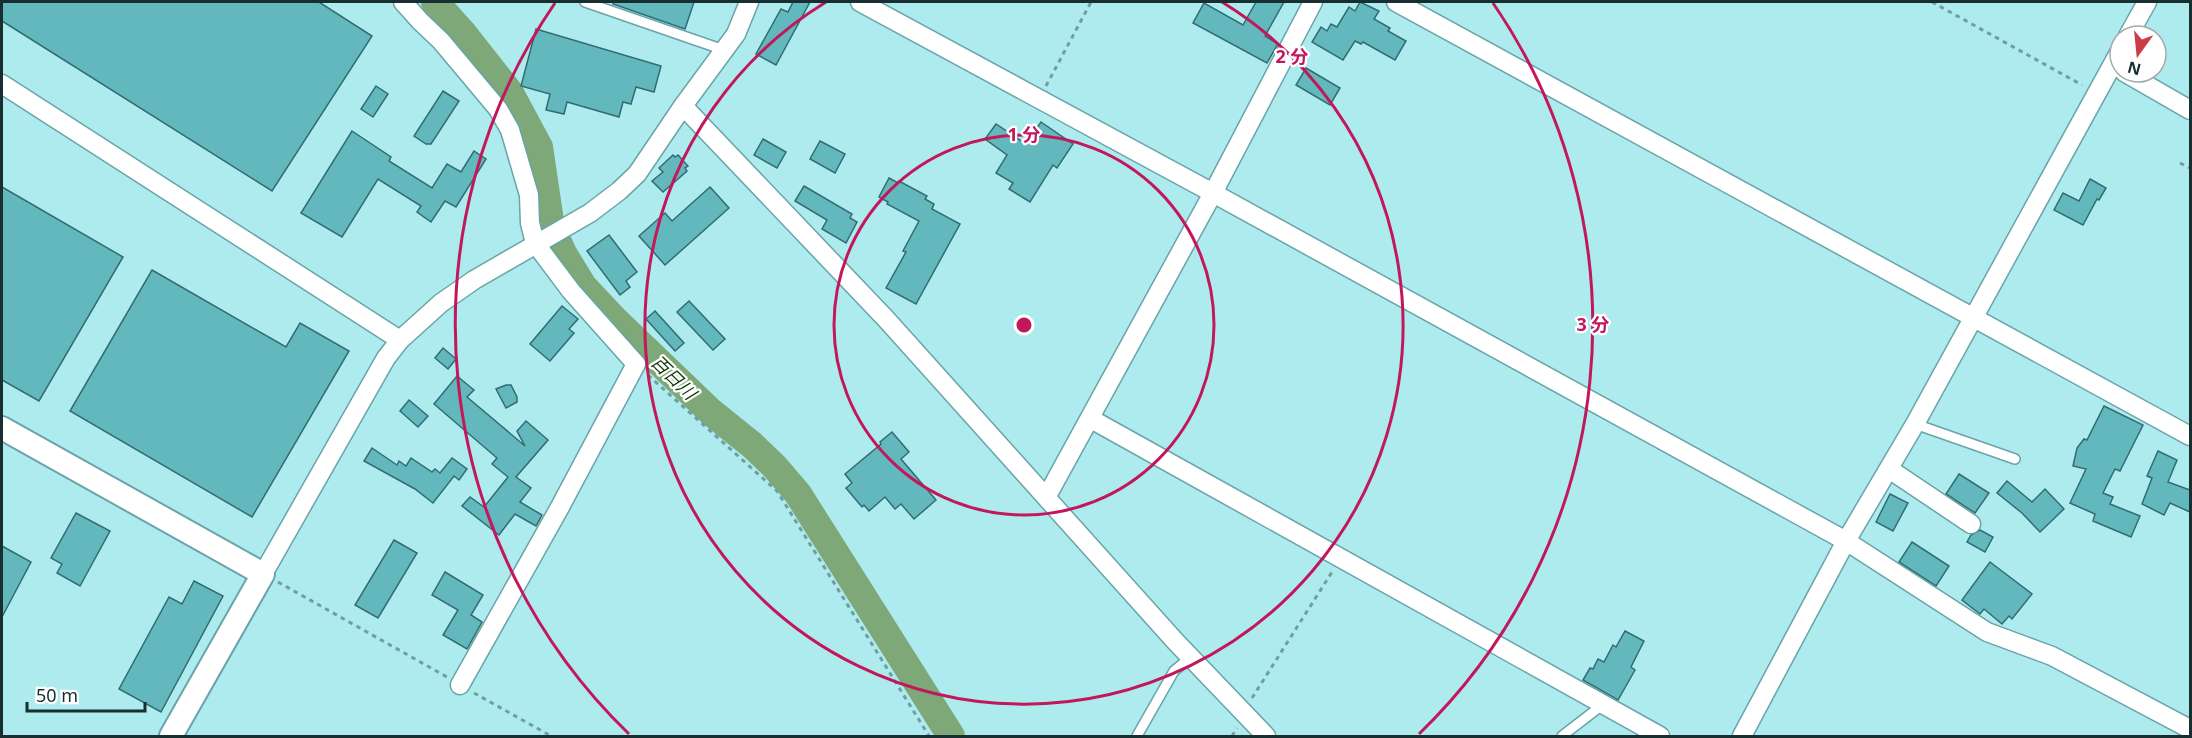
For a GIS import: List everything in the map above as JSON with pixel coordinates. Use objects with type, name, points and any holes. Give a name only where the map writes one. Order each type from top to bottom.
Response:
[{"type":"street","points":[[171,736],[386,358],[400,340],[441,303],[474,280],[538,242],[572,225],[619,191],[637,174],[683,105],[736,34],[749,2]]},
{"type":"street","points":[[860,2],[1213,192],[1846,541],[1987,632],[2052,657],[2190,729]]},
{"type":"street","points":[[1047,496],[1091,419],[1313,2]]},
{"type":"street","points":[[1396,2],[2190,436]]},
{"type":"street","points":[[2134,24],[2146,2]]},
{"type":"street","points":[[410,4],[498,109],[510,130],[529,195],[530,223],[538,242],[571,291],[636,364],[560,507],[460,685]]},
{"type":"street","points":[[1742,736],[1846,541],[1915,424],[2096,92],[2108,77]]},
{"type":"street","points":[[2,84],[400,340]]},
{"type":"street","points":[[2150,84],[2190,110]]},
{"type":"street","points":[[683,105],[886,320],[1191,657],[1266,736]]},
{"type":"street","points":[[1091,419],[1601,706],[1660,736]]},
{"type":"street","points":[[2,428],[263,574]]},
{"type":"street","points":[[1889,469],[1971,524]]},
{"type":"lane","points":[[585,2],[724,50]]},
{"type":"lane","points":[[1915,424],[2015,459]]},
{"type":"lane","points":[[1137,736],[1174,671],[1191,657]]},
{"type":"lane","points":[[1562,736],[1601,706]]},
{"type":"path","points":[[1039,98],[1091,2]]},
{"type":"path","points":[[1932,2],[2096,92]]},
{"type":"path","points":[[2180,163],[2190,168]]},
{"type":"path","points":[[636,364],[777,491],[927,735]]},
{"type":"path","points":[[1232,736],[1245,715],[1251,699],[1341,558]]},
{"type":"path","points":[[263,574],[551,736]]},
{"type":"building","points":[[2,2],[319,2],[372,36],[272,191],[2,21]]},
{"type":"building","points":[[613,2],[694,2],[685,29],[613,4]]},
{"type":"building","points":[[793,2],[810,2],[776,65],[756,54],[781,9],[788,12]]},
{"type":"building","points":[[1256,2],[1284,2],[1265,36],[1278,44],[1267,63],[1193,23],[1204,3],[1243,25]]},
{"type":"building","points":[[1360,2],[1379,11],[1374,19],[1390,28],[1388,31],[1406,41],[1395,60],[1363,42],[1361,44],[1355,41],[1343,60],[1312,42],[1321,27],[1327,31],[1331,24],[1337,27],[1349,7],[1355,11]]},
{"type":"building","points":[[536,29],[661,66],[654,92],[636,87],[631,104],[623,102],[619,117],[567,102],[564,114],[546,110],[550,94],[521,86]]},
{"type":"building","points":[[1306,68],[1340,88],[1330,105],[1296,85]]},
{"type":"building","points":[[376,86],[388,94],[373,117],[361,109]]},
{"type":"building","points":[[443,91],[459,101],[431,144],[426,144],[414,136]]},
{"type":"building","points":[[1041,122],[1073,144],[1057,168],[1053,165],[1030,202],[1009,189],[1013,183],[996,173],[1007,155],[985,139],[996,124],[1026,144]]},
{"type":"building","points":[[352,131],[391,157],[389,161],[432,188],[447,164],[461,172],[474,151],[486,159],[456,207],[445,201],[431,222],[417,212],[421,206],[378,179],[342,237],[301,213]]},
{"type":"building","points":[[763,139],[786,152],[777,168],[754,155]]},
{"type":"building","points":[[820,141],[845,154],[835,173],[810,159]]},
{"type":"building","points":[[673,155],[675,157],[678,155],[688,166],[685,168],[687,171],[663,192],[652,181],[663,172],[659,168]]},
{"type":"building","points":[[889,178],[927,196],[925,199],[934,204],[932,209],[960,224],[916,304],[886,288],[906,252],[903,251],[919,221],[887,204],[888,202],[879,197]]},
{"type":"building","points":[[2090,179],[2106,188],[2099,200],[2097,199],[2083,225],[2054,210],[2063,193],[2079,201]]},
{"type":"building","points":[[804,186],[852,214],[850,218],[857,222],[846,243],[822,229],[827,220],[795,201]]},
{"type":"building","points":[[2,187],[123,257],[39,401],[2,380]]},
{"type":"building","points":[[710,187],[729,208],[665,265],[639,236],[665,213],[672,221]]},
{"type":"building","points":[[609,235],[637,272],[626,281],[630,287],[620,295],[587,251]]},
{"type":"building","points":[[152,270],[286,347],[300,323],[349,351],[252,517],[70,411]]},
{"type":"building","points":[[689,301],[725,339],[713,350],[677,312]]},
{"type":"building","points":[[562,306],[578,319],[569,329],[574,333],[550,361],[530,344]]},
{"type":"building","points":[[655,311],[684,343],[675,351],[646,319]]},
{"type":"building","points":[[443,348],[456,359],[448,369],[435,358]]},
{"type":"building","points":[[457,376],[474,390],[467,397],[525,446],[517,431],[526,421],[548,440],[516,477],[531,488],[520,502],[542,515],[536,526],[515,514],[499,535],[462,506],[470,497],[484,507],[508,477],[492,464],[497,458],[434,404]]},
{"type":"building","points":[[511,385],[517,402],[506,408],[496,389]]},
{"type":"building","points":[[409,400],[428,416],[418,427],[400,411]]},
{"type":"building","points":[[2104,406],[2143,425],[2120,471],[2115,469],[2103,493],[2113,497],[2110,504],[2140,516],[2131,537],[2093,521],[2095,514],[2070,503],[2086,469],[2073,466],[2077,448],[2084,439],[2087,440]]},
{"type":"building","points":[[892,432],[909,452],[901,459],[936,500],[914,519],[901,504],[895,509],[885,497],[869,511],[864,505],[862,507],[846,488],[852,483],[845,474]]},
{"type":"building","points":[[372,448],[397,465],[399,461],[406,466],[411,458],[432,472],[435,469],[440,473],[452,458],[467,469],[459,480],[454,476],[433,503],[415,489],[364,461]]},
{"type":"building","points":[[2158,451],[2177,460],[2168,482],[2190,490],[2190,512],[2170,503],[2164,515],[2142,504],[2152,478],[2147,476]]},
{"type":"building","points":[[1959,474],[1989,493],[1975,513],[1946,494]]},
{"type":"building","points":[[2007,481],[2032,502],[2045,489],[2064,509],[2040,532],[2022,513],[1997,493]]},
{"type":"building","points":[[1890,494],[1908,503],[1893,531],[1876,522]]},
{"type":"building","points":[[76,513],[110,531],[80,586],[57,573],[62,564],[51,558]]},
{"type":"building","points":[[1980,530],[1993,537],[1985,552],[1967,542],[1971,535]]},
{"type":"building","points":[[394,540],[417,553],[378,618],[355,605]]},
{"type":"building","points":[[1912,542],[1949,566],[1936,586],[1899,562]]},
{"type":"building","points":[[2,546],[31,562],[2,617]]},
{"type":"building","points":[[1990,562],[2032,594],[2012,619],[2009,616],[2002,624],[1984,609],[1980,614],[1962,600]]},
{"type":"building","points":[[445,572],[483,595],[471,615],[482,622],[467,649],[443,635],[458,610],[432,595]]},
{"type":"building","points":[[194,581],[223,596],[161,712],[119,689],[169,597],[182,604]]},
{"type":"building","points":[[1625,631],[1644,641],[1631,667],[1635,670],[1618,700],[1583,680],[1598,659],[1604,662],[1613,645],[1616,647]]},
{"type":"waterway","name":"百日川","points":[[435,2],[510,93],[539,147],[551,228],[583,286],[711,412],[775,467],[798,494],[951,736]]}]
